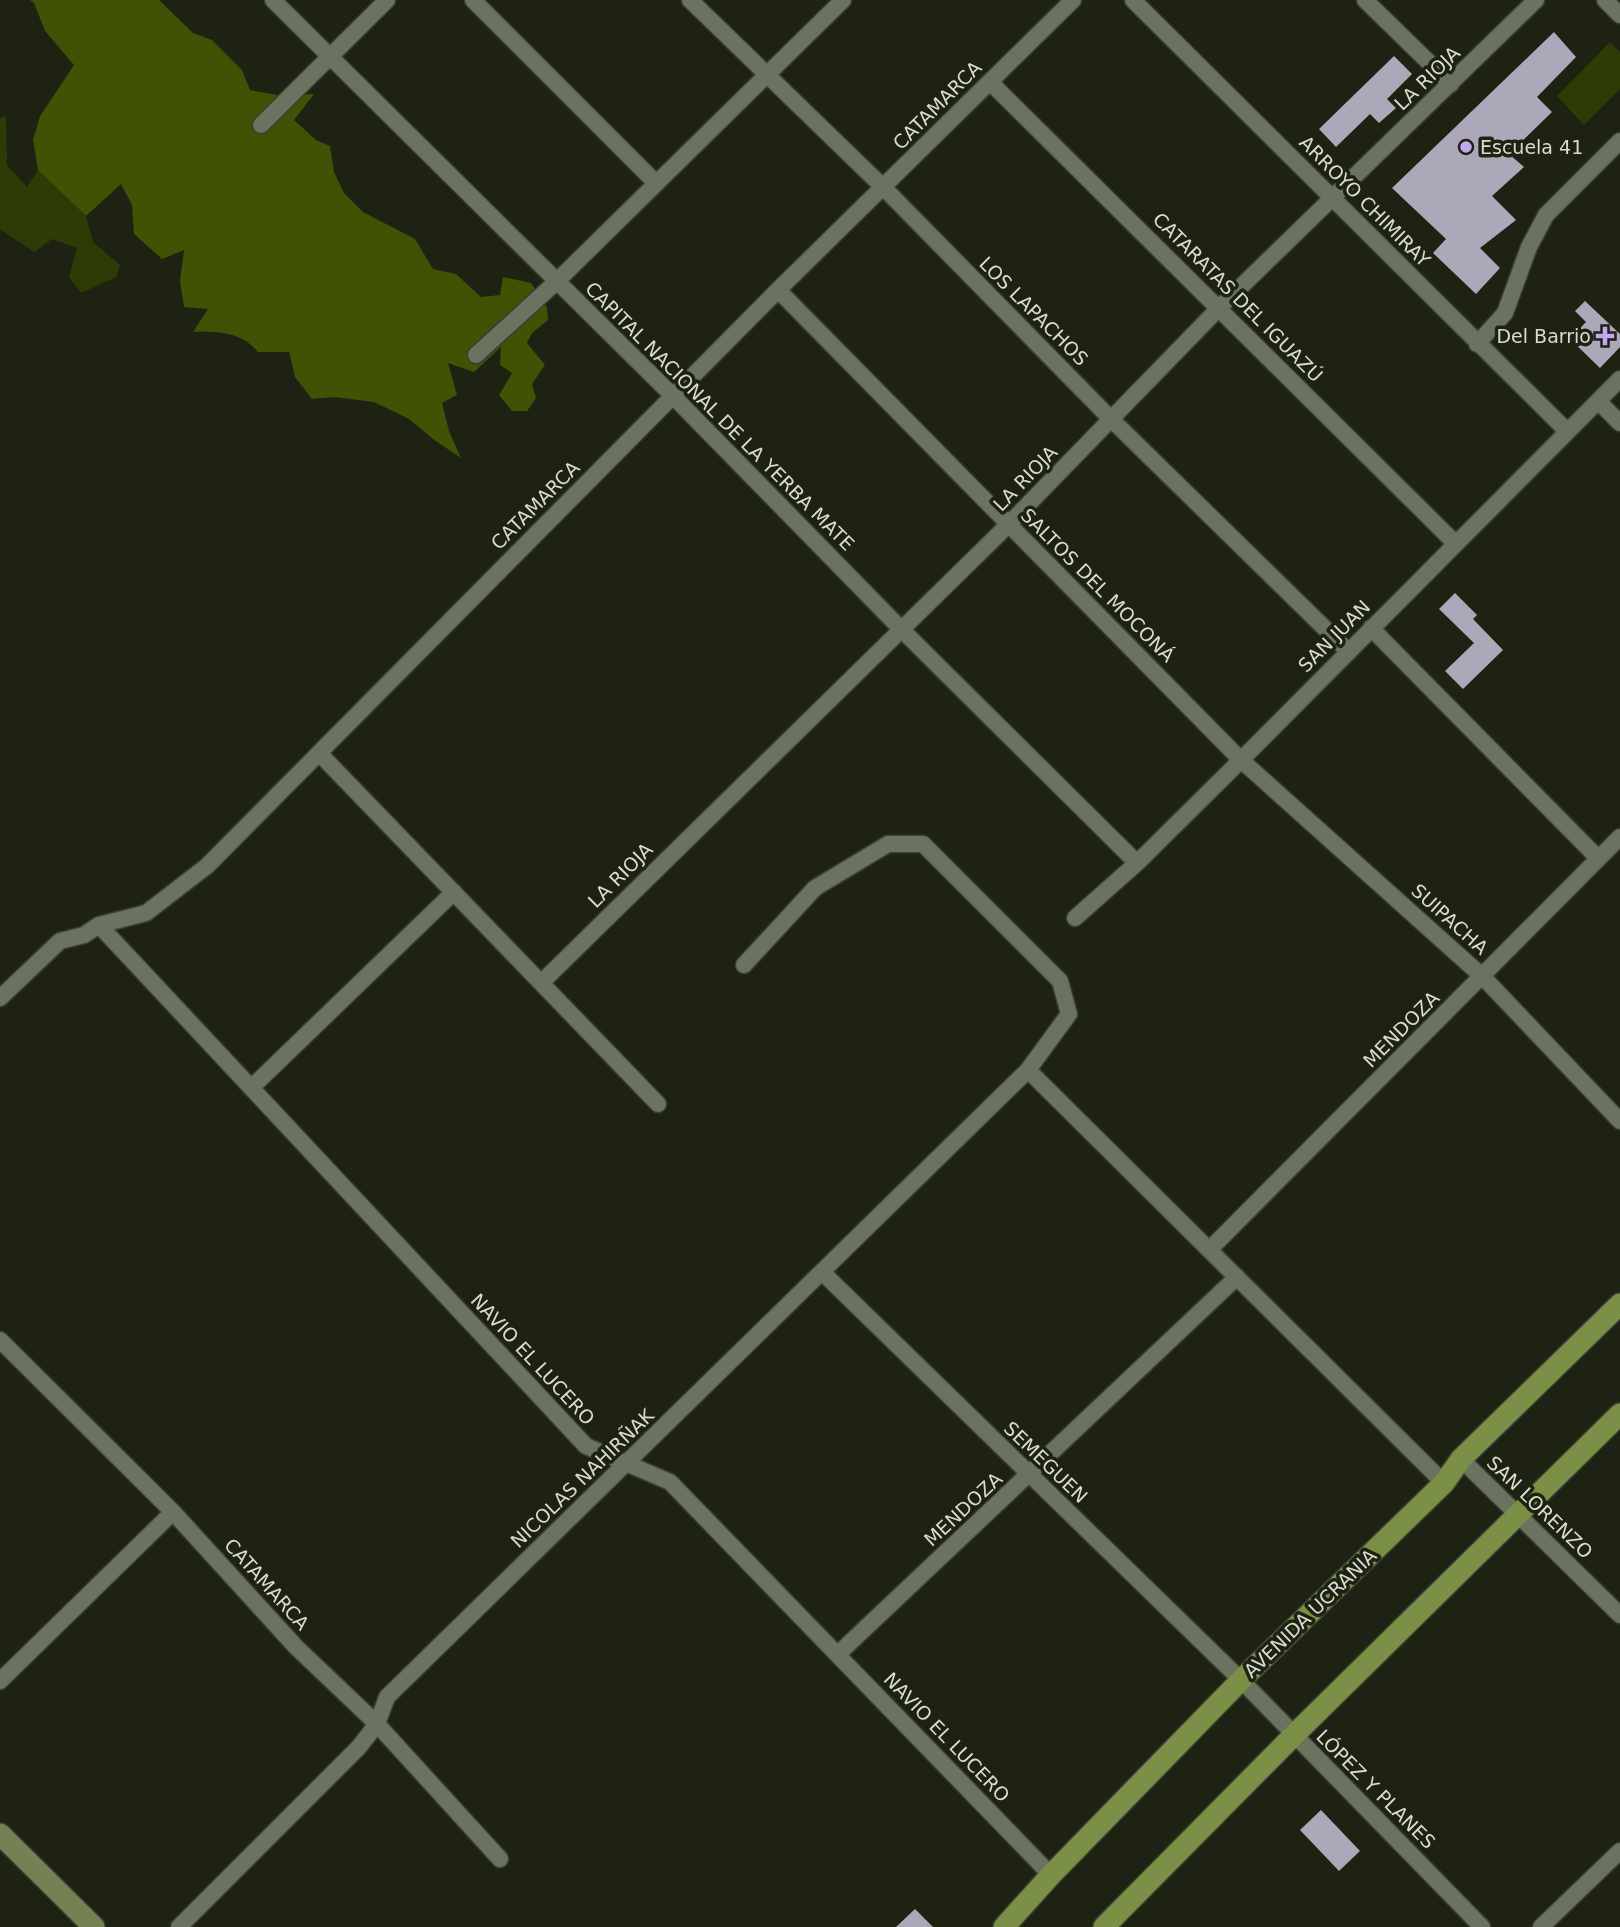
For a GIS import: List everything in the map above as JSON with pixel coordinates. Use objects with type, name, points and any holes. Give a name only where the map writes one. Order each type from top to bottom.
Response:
[{"type":"main road","name":"AVENIDA UCRANIA","points":[[1013,1924],[1051,1875],[1241,1680],[1444,1483],[1461,1459],[1620,1304]]},
{"type":"main road","points":[[1104,1927],[1294,1735],[1620,1414]]},
{"type":"main road","points":[[0,1833],[94,1927]]},
{"type":"street","name":"CAPITAL NACIONAL DE LA YERBA MATE","points":[[273,0],[673,396],[1137,863]]},
{"type":"street","points":[[261,125],[387,0]]},
{"type":"street","points":[[473,0],[655,182]]},
{"type":"street","name":"LOS LAPACHOS","points":[[690,0],[884,188],[1111,419],[1348,651]]},
{"type":"street","points":[[476,355],[556,282],[843,0]]},
{"type":"street","name":"CATAMARCA","points":[[0,998],[60,942],[84,935],[99,925],[146,913],[207,866],[778,290],[1073,0]]},
{"type":"street","name":"ARROYO CHIMIRAY","points":[[1133,0],[1567,432]]},
{"type":"street","points":[[1365,0],[1451,84]]},
{"type":"street","name":"LA RIOJA","points":[[541,983],[1009,524],[1220,307],[1536,0]]},
{"type":"street","points":[[1605,0],[1620,15]]},
{"type":"street","name":"CATARATAS DEL IGUAZÚ","points":[[990,82],[1220,307],[1455,543]]},
{"type":"street","points":[[1477,344],[1505,313],[1529,247],[1546,215],[1620,141]]},
{"type":"street","name":"SALTOS DEL MOCONÁ","points":[[778,290],[1241,760]]},
{"type":"street","name":"SAN JUAN","points":[[1075,918],[1137,863],[1620,379]]},
{"type":"street","points":[[1598,401],[1620,423]]},
{"type":"street","points":[[1371,628],[1598,858]]},
{"type":"street","points":[[319,753],[658,1104]]},
{"type":"street","name":"SUIPACHA","points":[[1241,760],[1483,977],[1620,1121]]},
{"type":"street","name":"MENDOZA","points":[[1210,1249],[1620,838]]},
{"type":"street","name":"NICOLAS NAHIRÑAK","points":[[179,1927],[359,1747],[377,1724],[387,1697],[1028,1070],[1069,1014],[1060,981],[923,844],[888,844],[815,888],[744,965]]},
{"type":"street","points":[[251,1088],[454,892]]},
{"type":"street","name":"NAVIO EL LUCERO","points":[[99,925],[586,1446],[670,1482],[1051,1875]]},
{"type":"street","points":[[1028,1070],[1444,1483]]},
{"type":"street","name":"SEMEGUEN","points":[[823,1273],[1241,1680]]},
{"type":"street","name":"MENDOZA","points":[[838,1654],[1237,1277]]},
{"type":"street","name":"CATAMARCA","points":[[0,1340],[173,1512],[296,1647],[377,1724],[500,1859]]},
{"type":"street","name":"SAN LORENZO","points":[[1461,1459],[1620,1615]]},
{"type":"street","points":[[0,1681],[173,1512]]},
{"type":"street","name":"LÓPEZ Y PLANES","points":[[1241,1680],[1482,1927]]},
{"type":"street","points":[[1541,1927],[1620,1851]]},
{"type":"green space","points":[[30,0],[159,0],[193,33],[212,40],[242,70],[250,90],[277,95],[314,94],[294,120],[316,140],[330,146],[334,172],[344,193],[363,212],[415,239],[433,269],[456,274],[481,297],[500,295],[503,277],[531,283],[547,307],[548,320],[532,333],[527,343],[545,365],[532,384],[536,398],[527,411],[512,411],[499,395],[512,373],[500,365],[501,347],[474,372],[448,363],[457,395],[442,403],[449,431],[461,458],[409,419],[374,402],[334,397],[312,399],[295,377],[289,352],[258,352],[252,345],[237,337],[193,332],[208,309],[184,307],[180,281],[184,250],[162,259],[134,234],[132,205],[121,184],[86,216],[38,170],[33,140],[40,116],[74,65],[45,31],[34,3]]},
{"type":"green space","points":[[1610,42],[1620,52],[1620,89],[1584,125],[1557,96]]},
{"type":"green space","points":[[6,116],[7,165],[27,187],[38,170],[86,216],[93,242],[120,265],[116,277],[81,293],[69,277],[77,248],[52,239],[34,252],[0,229],[0,118]]},
{"type":"building","points":[[1554,32],[1576,57],[1537,97],[1552,112],[1509,154],[1524,167],[1492,196],[1516,220],[1480,248],[1500,268],[1476,294],[1433,253],[1446,239],[1392,188]]},
{"type":"building","points":[[1394,56],[1412,74],[1387,99],[1396,108],[1379,123],[1370,114],[1336,147],[1319,129]]},
{"type":"building","points":[[1585,301],[1620,334],[1620,347],[1600,368],[1570,339],[1586,322],[1575,311]]},
{"type":"building","points":[[1455,593],[1477,615],[1473,619],[1503,650],[1463,689],[1445,671],[1474,643],[1439,609]]},
{"type":"building","points":[[1321,1810],[1360,1851],[1339,1871],[1300,1830]]},
{"type":"building","points":[[915,1909],[933,1927],[896,1927]]},
{"type":"place","name":"Escuela 41","points":[[1466,147]]},
{"type":"place","name":"Del Barrio","points":[[1605,336]]}]
